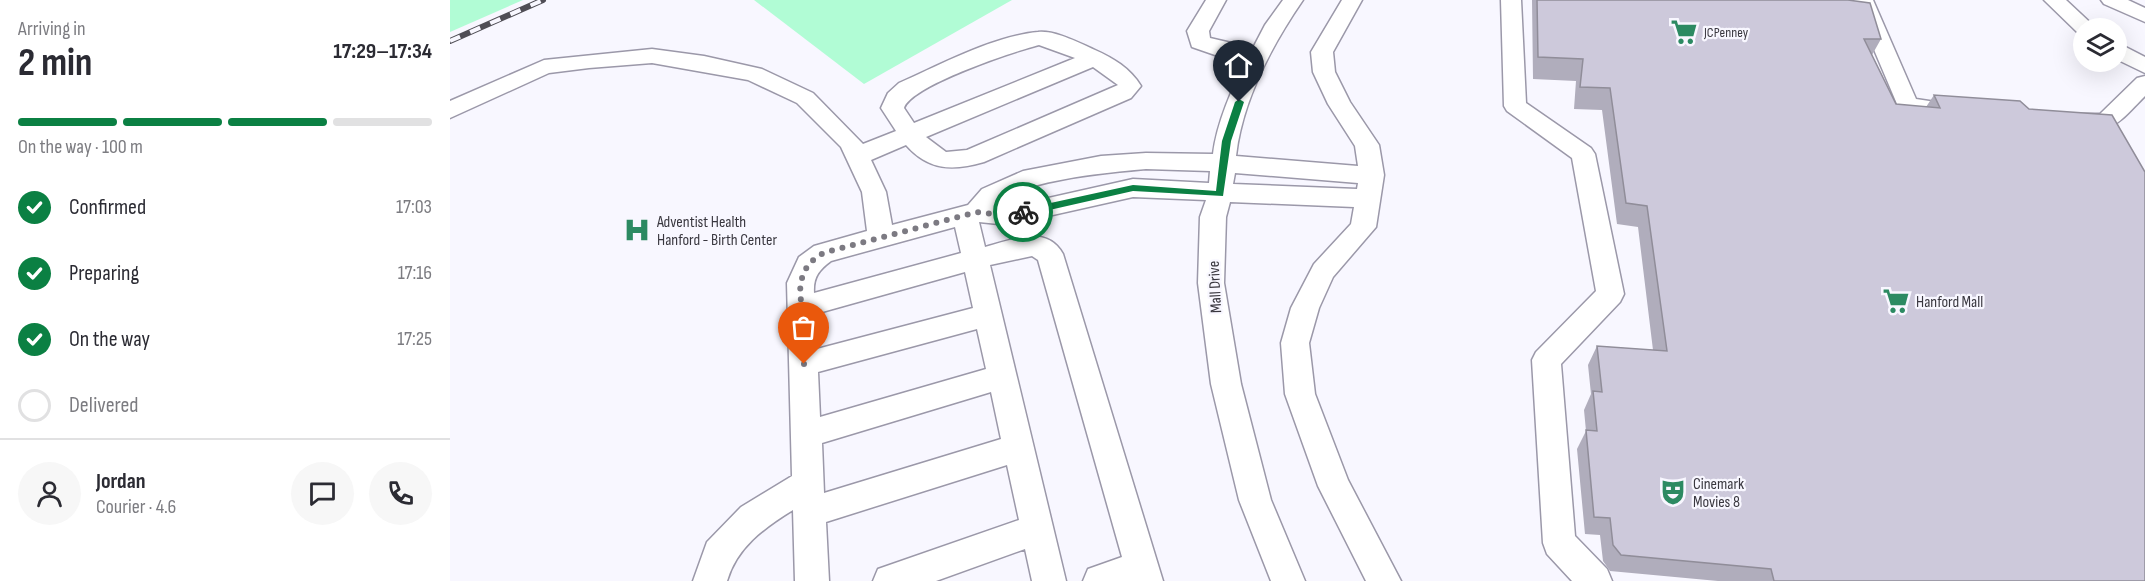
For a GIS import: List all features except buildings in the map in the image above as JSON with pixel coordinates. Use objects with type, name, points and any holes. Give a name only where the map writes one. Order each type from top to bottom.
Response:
[{"type":"street","points":[[1216,0],[1198,31],[1200,42],[1218,50],[1259,56]]},
{"type":"street","name":"Mall Drive","points":[[1288,581],[1254,500],[1216,328],[1211,272],[1213,217],[1220,194],[1226,141],[1246,83],[1275,25],[1293,0]]},
{"type":"street","points":[[1352,0],[1322,52],[1324,72],[1339,104],[1367,145],[1370,187],[1363,227],[1323,271],[1305,308],[1295,343],[1300,394],[1334,486],[1384,581]]},
{"type":"street","points":[[1511,0],[1515,106],[1583,154],[1610,294],[1546,360],[1559,543],[1595,581]]},
{"type":"street","points":[[1863,0],[1908,106],[1966,111]]},
{"type":"street","points":[[2054,0],[2074,18]]},
{"type":"street","points":[[2111,0],[2145,16]]},
{"type":"street","points":[[1039,38],[1054,40],[1094,58],[1127,80],[1130,86],[1123,93],[976,156],[951,161],[934,156],[910,134],[892,108],[896,98],[907,88],[1001,48],[1039,38]]},
{"type":"street","points":[[2127,55],[2145,66]]},
{"type":"street","points":[[450,110],[544,67],[652,56],[704,63],[754,74],[805,98],[850,143],[874,192],[880,237]]},
{"type":"street","points":[[857,156],[1094,58]]},
{"type":"street","points":[[2059,118],[2112,131],[2145,83]]},
{"type":"street","points":[[971,213],[991,195],[1023,180],[1101,164],[1146,161],[1225,163],[1370,187]]},
{"type":"street","points":[[812,581],[811,497],[800,283],[808,264],[823,253],[971,213],[1008,216],[1133,188],[1220,194],[1370,187]]},
{"type":"street","points":[[971,213],[975,259],[1049,581]]},
{"type":"street","points":[[801,306],[1036,245],[1050,254],[1144,574],[1100,581]]},
{"type":"street","points":[[804,364],[988,315]]},
{"type":"street","points":[[807,434],[1002,376]]},
{"type":"street","points":[[710,581],[719,553],[752,518],[811,497],[1019,447]]},
{"type":"street","points":[[890,581],[1037,529]]},
{"type":"green space","points":[[450,0],[523,0],[450,32]]},
{"type":"green space","points":[[754,0],[1012,0],[864,84]]},
{"type":"railway","points":[[450,41],[543,0]]},
{"type":"way so far","points":[[804,364],[800,283],[808,264],[823,253],[977,212],[1008,216],[1023,212]]},
{"type":"place","name":"JCPenney","points":[[1684,32]]},
{"type":"place","name":"Adventist Health Hanford - Birth Center","points":[[637,230]]},
{"type":"place","name":"Hanford Mall","points":[[1896,301]]},
{"type":"place","name":"Cinemark Movies 8","points":[[1673,492]]},
{"type":"route","points":[[1023,212],[1092,195],[1133,188],[1220,194],[1226,141],[1239,102]]}]
